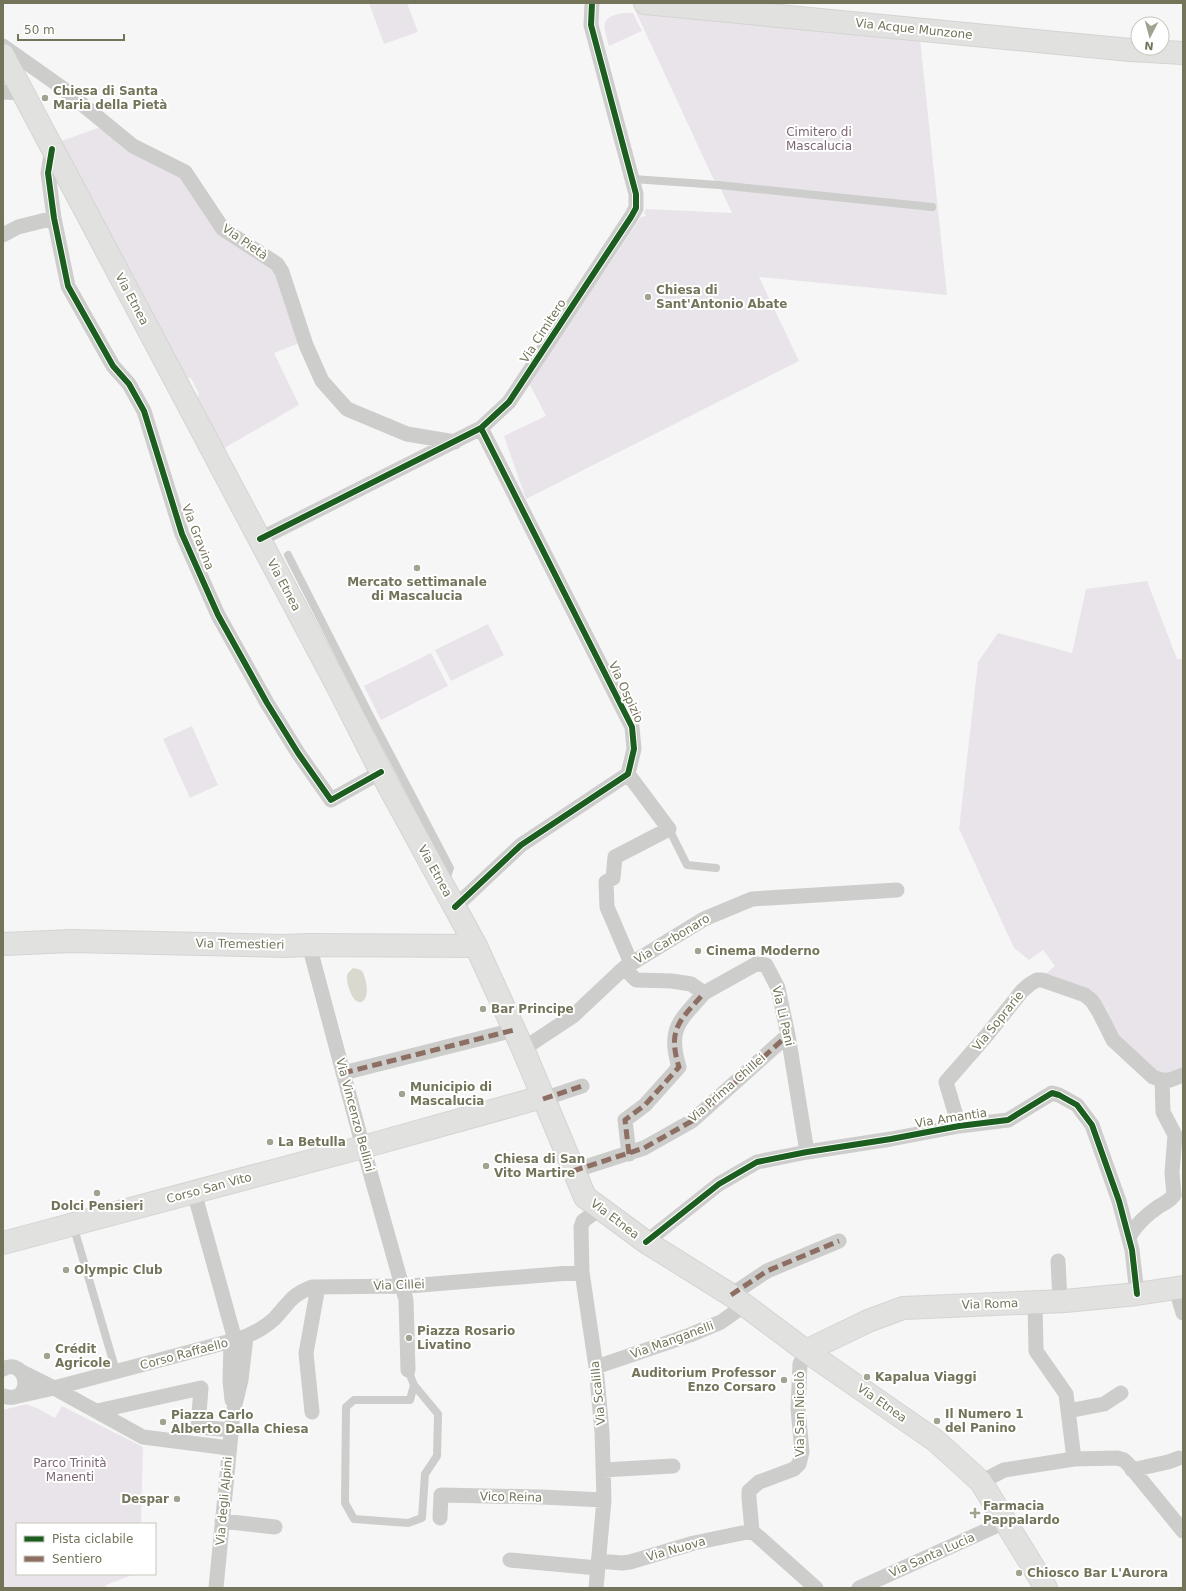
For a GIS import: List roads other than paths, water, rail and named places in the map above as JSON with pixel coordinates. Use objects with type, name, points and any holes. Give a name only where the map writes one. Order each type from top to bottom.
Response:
[{"type":"main road","name":"Via Acque Munzone","points":[[645,3],[715,6],[1130,50],[1183,53]]},
{"type":"main road","name":"Via Etnea","points":[[3,55],[13,92],[52,149],[260,539],[359,711],[381,772],[423,833],[444,887],[476,946],[585,1196],[646,1242],[738,1300],[806,1351],[936,1441],[981,1482],[1046,1588]]},
{"type":"main road","name":"Via Tremestieri","points":[[4,944],[72,941],[284,946],[309,944],[476,946]]},
{"type":"main road","name":"Corso San Vito","points":[[3,1243],[543,1098]]},
{"type":"main road","name":"Via Roma","points":[[806,1351],[868,1321],[903,1308],[1060,1301],[1137,1294],[1179,1288]]},
{"type":"street","name":"Via Cimitero","points":[[260,539],[481,428],[509,402],[631,217],[636,208],[636,194],[591,25],[592,3]]},
{"type":"street","name":"Via Pietà","points":[[3,46],[61,87],[133,146],[185,172],[223,229],[277,264],[282,272],[306,345],[322,381],[347,409],[408,434],[455,442]]},
{"type":"street","points":[[3,235],[18,227],[54,218],[48,173],[52,149]]},
{"type":"street","name":"Via Gravina","points":[[54,218],[68,286],[113,366],[129,384],[144,410],[182,534],[218,615],[267,703],[298,753],[332,800],[381,772]]},
{"type":"street","name":"Via Ospizio","points":[[481,428],[632,726],[634,749],[628,774]]},
{"type":"street","points":[[455,907],[521,846],[628,774],[669,829],[615,857],[613,878],[606,882],[607,907],[628,966],[636,980],[672,981],[692,984],[704,993],[675,1029],[673,1050],[679,1067],[645,1106],[626,1120],[629,1154]]},
{"type":"street","name":"Via Carbonaro","points":[[518,1040],[573,1016],[628,966],[704,919],[752,899],[897,890]]},
{"type":"street","name":"Via Vincenzo Bellini","points":[[309,944],[363,1147],[406,1300],[408,1370]]},
{"type":"street","name":"Via Li Pani","points":[[704,993],[756,964],[766,965],[778,988],[788,1035],[807,1152]]},
{"type":"street","name":"Via Soprarie","points":[[959,1126],[946,1082],[987,1035],[1022,991],[1037,980],[1042,980],[1084,996],[1092,1001],[1113,1040],[1153,1077],[1162,1080]]},
{"type":"street","name":"Via Prima Chillei","points":[[573,1171],[644,1148],[692,1121],[788,1035]]},
{"type":"street","points":[[343,1073],[518,1040]]},
{"type":"street","points":[[1128,1237],[1136,1225],[1158,1207],[1171,1199],[1174,1195],[1172,1173],[1176,1135],[1163,1112],[1162,1080],[1170,1080],[1183,1075]]},
{"type":"street","points":[[543,1098],[582,1086]]},
{"type":"street","name":"Via Amantia","points":[[646,1242],[719,1184],[757,1162],[959,1126],[1008,1120],[1052,1093],[1059,1094],[1077,1105],[1092,1125],[1119,1201],[1132,1250],[1137,1294]]},
{"type":"street","name":"Corso Raffaello","points":[[9,1397],[54,1388],[237,1340],[194,1192]]},
{"type":"street","name":"Via Scalilla","points":[[596,1588],[604,1500],[602,1432],[596,1367],[582,1272],[581,1227],[583,1221],[601,1208]]},
{"type":"street","name":"Via Manganelli","points":[[596,1367],[690,1335],[722,1322],[738,1300],[766,1271],[839,1241]]},
{"type":"street","points":[[1058,1261],[1060,1301]]},
{"type":"street","name":"Via Cillei","points":[[237,1340],[273,1319],[290,1299],[312,1287],[402,1285],[582,1272]]},
{"type":"street","points":[[312,1412],[306,1354],[318,1287]]},
{"type":"street","points":[[1179,1288],[1183,1313]]},
{"type":"street","points":[[1035,1302],[1036,1351],[1066,1394],[1074,1459]]},
{"type":"street","name":"Via degli Alpini","points":[[216,1588],[233,1413],[230,1381],[237,1340]]},
{"type":"street","name":"Via San Nicolò","points":[[752,1531],[748,1498],[749,1491],[759,1482],[794,1469],[799,1464],[802,1452],[798,1409],[800,1364],[806,1351]]},
{"type":"street","points":[[8,1366],[54,1388],[143,1437],[229,1448]]},
{"type":"street","points":[[8,1366],[24,1377],[25,1384],[23,1391],[9,1397]]},
{"type":"street","points":[[97,1411],[201,1388],[197,1444]]},
{"type":"street","points":[[1068,1411],[1104,1404],[1121,1393]]},
{"type":"street","points":[[198,1427],[231,1430]]},
{"type":"street","points":[[981,1482],[1004,1470],[1074,1459],[1117,1458],[1124,1460],[1183,1531]]},
{"type":"street","points":[[1132,1470],[1179,1458]]},
{"type":"street","points":[[603,1470],[673,1466]]},
{"type":"street","name":"Vico Reina","points":[[440,1518],[441,1495],[604,1500]]},
{"type":"street","points":[[222,1521],[275,1527]]},
{"type":"street","name":"Via Santa Lucia","points":[[859,1588],[1005,1522]]},
{"type":"street","points":[[752,1531],[816,1588]]},
{"type":"street","name":"Via Nuova","points":[[510,1560],[598,1565],[622,1563],[694,1543],[752,1531]]},
{"type":"lane","points":[[633,179],[719,185],[932,207]]},
{"type":"lane","points":[[288,555],[359,711],[423,833]]},
{"type":"lane","points":[[669,829],[687,865],[716,868]]},
{"type":"lane","points":[[72,1225],[116,1371]]},
{"type":"lane","points":[[408,1370],[414,1384],[438,1414],[437,1456],[425,1474],[422,1518],[408,1524],[354,1520],[345,1503],[346,1408],[354,1400],[410,1400],[414,1384]]},
{"type":"place","name":"Chiesa di Santa Maria della Pietà","points":[[45,98]]},
{"type":"place","name":"Chiesa di Sant'Antonio Abate","points":[[648,297]]},
{"type":"place","name":"Mercato settimanale di Mascalucia","points":[[417,568]]},
{"type":"place","name":"Cinema Moderno","points":[[698,951]]},
{"type":"place","name":"Bar Principe","points":[[483,1009]]},
{"type":"place","name":"Municipio di Mascalucia","points":[[402,1094]]},
{"type":"place","name":"La Betulla","points":[[270,1142]]},
{"type":"place","name":"Chiesa di San Vito Martire","points":[[486,1166]]},
{"type":"place","name":"Dolci Pensieri","points":[[97,1193]]},
{"type":"place","name":"Olympic Club","points":[[66,1270]]},
{"type":"place","name":"Piazza Rosario Livatino","points":[[409,1338]]},
{"type":"place","name":"Crédit Agricole","points":[[47,1356]]},
{"type":"place","name":"Kapalua Viaggi","points":[[867,1377]]},
{"type":"place","name":"Auditorium Professor Enzo Corsaro","points":[[784,1380]]},
{"type":"place","name":"Il Numero 1 del Panino","points":[[937,1421]]},
{"type":"place","name":"Piazza Carlo Alberto Dalla Chiesa","points":[[163,1422]]},
{"type":"place","name":"Despar","points":[[177,1499]]},
{"type":"place","name":"Farmacia Pappalardo","points":[[975,1513]]},
{"type":"place","name":"Chiosco Bar L'Aurora","points":[[1019,1573]]},
{"type":"park label","name":"Cimitero di Mascalucia","points":[[819,139]]},
{"type":"park label","name":"Parco Trinità Manenti","points":[[70,1470]]}]
